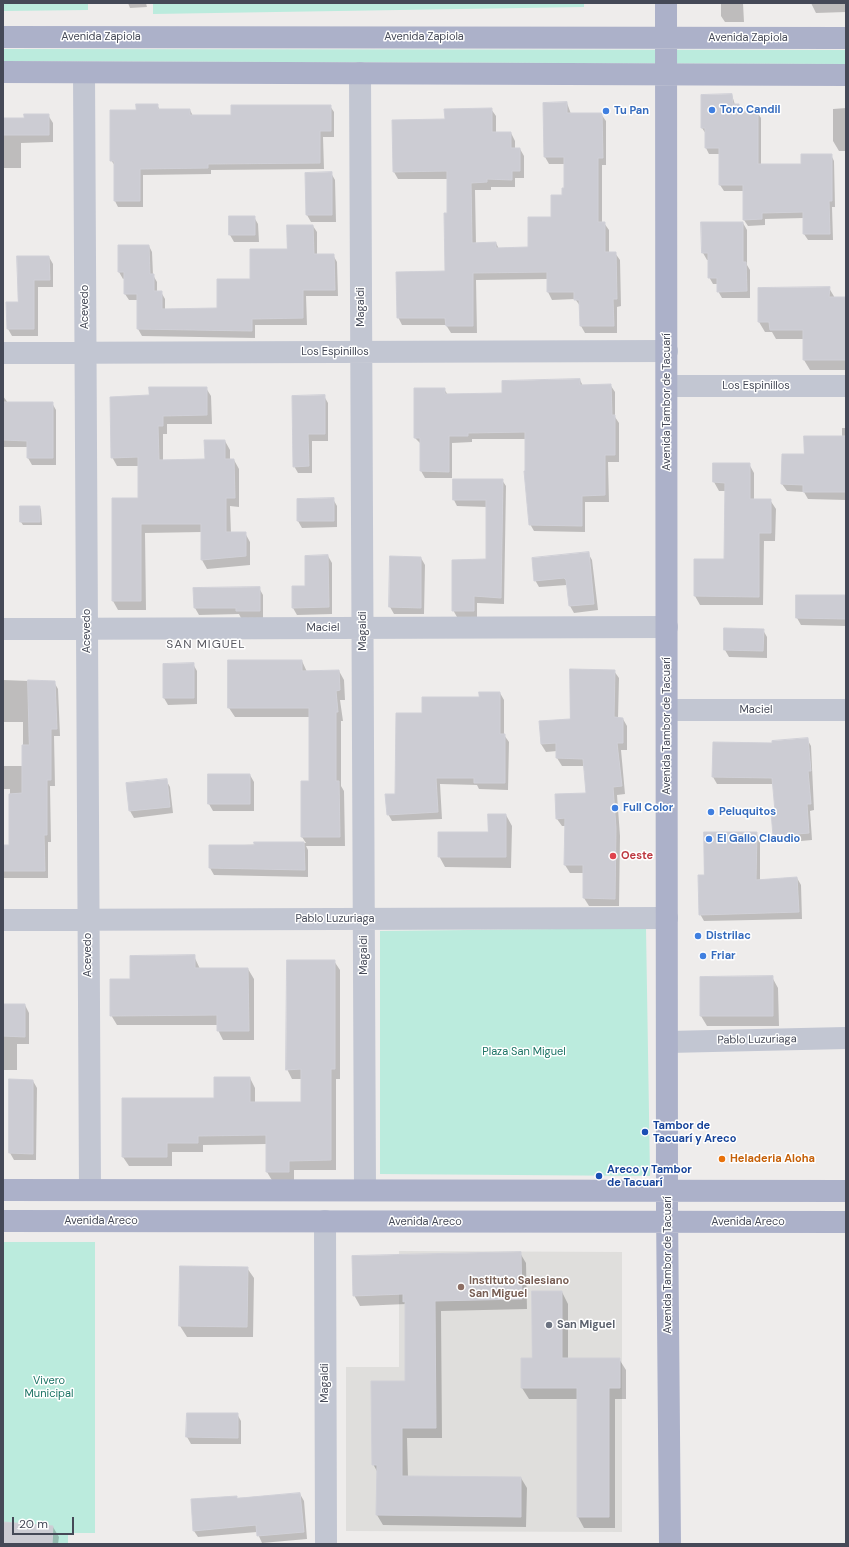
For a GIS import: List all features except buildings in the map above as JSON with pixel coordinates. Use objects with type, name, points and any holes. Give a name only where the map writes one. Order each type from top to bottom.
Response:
[{"type":"main road","name":"Avenida Tambor de Tacuarí","points":[[666,3],[667,1221],[670,1544]]},
{"type":"main road","name":"Avenida Zapiola","points":[[3,37],[846,38]]},
{"type":"main road","points":[[3,72],[846,75]]},
{"type":"main road","points":[[3,1190],[846,1191]]},
{"type":"main road","name":"Avenida Areco","points":[[3,1221],[846,1222]]},
{"type":"street","name":"Acevedo","points":[[84,73],[90,1190]]},
{"type":"street","name":"Magaldi","points":[[360,73],[365,1190]]},
{"type":"street","name":"Los Espinillos","points":[[3,354],[667,351]]},
{"type":"street","name":"Los Espinillos","points":[[667,386],[846,386]]},
{"type":"street","name":"Maciel","points":[[3,629],[667,627]]},
{"type":"street","name":"Maciel","points":[[667,710],[846,710]]},
{"type":"street","name":"Pablo Luzuriaga","points":[[3,920],[667,918]]},
{"type":"street","name":"Pablo Luzuriaga","points":[[668,1042],[846,1038]]},
{"type":"street","name":"Magaldi","points":[[325,1221],[326,1544]]},
{"type":"shaded area","points":[[399,1251],[622,1252],[622,1532],[346,1531],[346,1367],[399,1367]]},
{"type":"green space","points":[[3,3],[88,3],[88,10],[3,11]]},
{"type":"green space","points":[[153,3],[584,3],[584,7],[153,14]]},
{"type":"green space","points":[[3,49],[846,50],[846,64],[3,61]]},
{"type":"green space","name":"Plaza San Miguel","points":[[646,928],[650,1176],[380,1174],[380,931]]},
{"type":"green space","name":"Vivero Municipal","points":[[3,1242],[95,1242],[95,1533],[68,1533],[68,1544],[3,1544]]},
{"type":"place","name":"Toro Candil","points":[[712,110]]},
{"type":"place","name":"Tu Pan","points":[[606,111]]},
{"type":"place","name":"Full Color","points":[[615,808]]},
{"type":"place","name":"Peluquitos","points":[[711,812]]},
{"type":"place","name":"El Gallo Claudio","points":[[709,839]]},
{"type":"place","name":"Oeste","points":[[613,856]]},
{"type":"place","name":"Distrilac","points":[[698,936]]},
{"type":"place","name":"Friar","points":[[703,956]]},
{"type":"place","name":"Tambor de Tacuarí y Areco","points":[[645,1132]]},
{"type":"place","name":"Heladeria Aloha","points":[[722,1159]]},
{"type":"place","name":"Areco y Tambor de Tacuarí","points":[[599,1176]]},
{"type":"place","name":"Instituto Salesiano San Miguel","points":[[461,1287]]},
{"type":"place","name":"San Miguel","points":[[549,1325]]},
{"type":"district","name":"SAN MIGUEL","points":[[206,645]]}]
